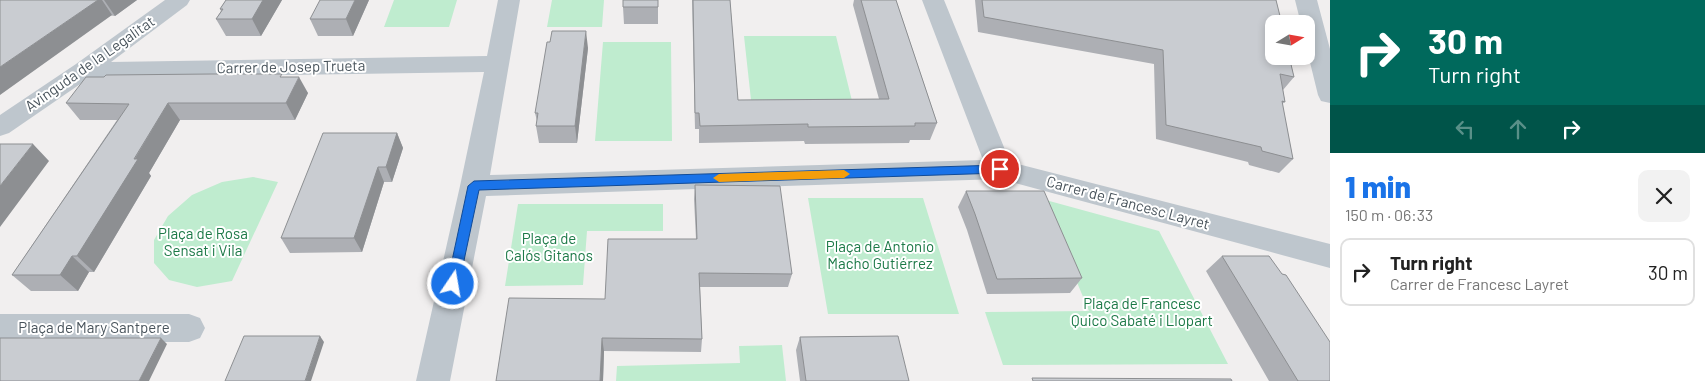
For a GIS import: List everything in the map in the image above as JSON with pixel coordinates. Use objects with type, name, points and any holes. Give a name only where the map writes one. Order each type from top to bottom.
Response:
[{"type":"street","name":"Avinguda de la Legalitat","points":[[0,127],[84,70],[179,0]]},
{"type":"street","points":[[433,381],[474,186],[509,0]]},
{"type":"street","points":[[933,0],[1000,169]]},
{"type":"street","points":[[1306,0],[1330,95]]},
{"type":"street","name":"Carrer de Josep Trueta","points":[[84,70],[498,64]]},
{"type":"street","name":"Carrer de Francesc Layret","points":[[474,186],[1000,169],[1330,256]]},
{"type":"street","name":"Plaça de Mary Santpere","points":[[0,328],[189,328]]},
{"type":"green space","points":[[394,0],[457,0],[449,27],[384,27]]},
{"type":"green space","points":[[552,0],[604,0],[602,27],[547,27]]},
{"type":"green space","points":[[744,36],[836,36],[854,109],[752,109]]},
{"type":"green space","points":[[603,42],[671,42],[672,141],[595,141]]},
{"type":"green space","name":"Plaça de Rosa Sensat i Vila","points":[[253,177],[278,182],[232,281],[197,287],[169,280],[154,263],[154,240],[168,216],[192,195],[222,182]]},
{"type":"green space","name":"Plaça de Antonio Macho Gutiérrez","points":[[808,198],[923,198],[959,314],[828,314]]},
{"type":"green space","name":"Plaça de Francesc Quico Sabaté i Llopart","points":[[1042,199],[1159,231],[1228,364],[1003,365],[985,312],[1089,311]]},
{"type":"green space","name":"Plaça de Calós Gitanos","points":[[518,204],[663,204],[663,231],[587,231],[583,285],[505,286]]},
{"type":"green space","points":[[782,345],[786,381],[616,381],[617,366],[740,363],[739,346]]},
{"type":"building","points":[[0,0],[98,0],[0,67]]},
{"type":"building","points":[[226,0],[263,0],[252,19],[216,19],[223,9],[220,9]]},
{"type":"building","points":[[320,0],[355,0],[346,19],[310,19]]},
{"type":"building","points":[[623,0],[658,0],[658,7],[623,7]]},
{"type":"building","points":[[693,0],[730,0],[738,100],[889,99],[861,0],[896,0],[937,123],[915,123],[915,126],[808,127],[808,124],[700,126],[699,113],[695,113]]},
{"type":"building","points":[[982,0],[1276,0],[1280,15],[1265,15],[1265,65],[1291,65],[1294,77],[1280,74],[1285,102],[1282,101],[1293,159],[1262,151],[1261,147],[1166,125],[1163,50],[984,17]]},
{"type":"building","points":[[552,31],[586,31],[575,126],[536,126],[538,113],[535,113],[547,42],[550,42]]},
{"type":"building","points":[[282,74],[280,77],[299,77],[286,103],[168,103],[134,159],[138,159],[77,256],[72,256],[60,275],[12,275],[129,104],[66,103],[86,77],[104,77],[106,75]]},
{"type":"building","points":[[323,133],[397,133],[386,167],[378,167],[354,238],[281,238]]},
{"type":"building","points":[[0,144],[33,144],[0,186]]},
{"type":"building","points":[[695,185],[780,186],[792,274],[699,273],[702,339],[602,338],[600,381],[496,381],[509,298],[605,299],[608,239],[697,239]]},
{"type":"building","points":[[966,191],[1044,191],[1082,278],[997,279]]},
{"type":"building","points":[[1222,256],[1269,256],[1282,274],[1286,275],[1330,342],[1330,381],[1298,381]]},
{"type":"building","points":[[244,336],[320,336],[305,381],[225,381]]},
{"type":"building","points":[[898,336],[909,381],[806,381],[800,337]]},
{"type":"building","points":[[0,338],[161,338],[139,381],[0,381]]},
{"type":"building","points":[[1032,378],[1231,379],[1232,381],[1033,381]]},
{"type":"slow traffic","points":[[719,178],[844,174]]},
{"type":"route","points":[[453,284],[474,186],[1000,169]]}]
